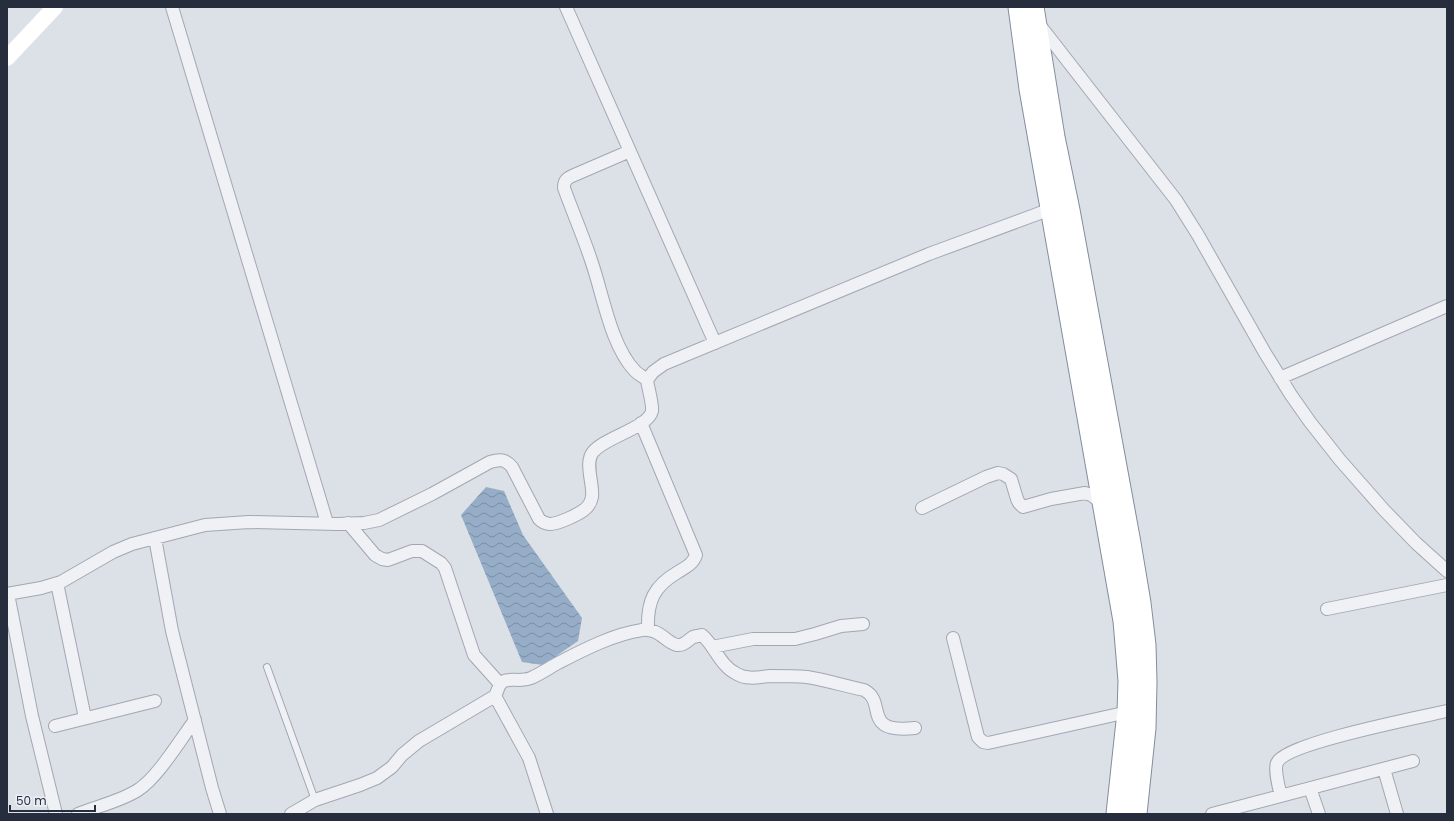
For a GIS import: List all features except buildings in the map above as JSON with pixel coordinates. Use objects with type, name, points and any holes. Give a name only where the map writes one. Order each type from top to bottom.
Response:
[{"type":"highway","points":[[1029,10],[1030,89],[1124,621],[1128,674],[1124,813]]},
{"type":"highway","points":[[1029,10],[1069,210],[1130,543],[1145,645],[1145,728],[1124,813]]},
{"type":"street","points":[[7,58],[55,7]]},
{"type":"street","points":[[172,7],[327,523]]},
{"type":"street","points":[[566,7],[715,343]]},
{"type":"street","points":[[1029,10],[1176,200],[1198,235],[1245,320],[1280,378],[1310,422],[1362,485],[1416,543],[1447,571]]},
{"type":"street","points":[[630,151],[566,179],[564,182],[564,188],[593,264],[609,322],[624,356],[635,371],[648,380]]},
{"type":"street","points":[[56,814],[32,716],[7,594],[41,588],[57,583],[122,548],[192,528],[226,523],[250,522],[371,522],[389,516],[490,462],[500,459],[506,461],[512,467],[539,519],[544,523],[550,524],[557,522],[584,510],[590,504],[592,497],[589,463],[591,454],[597,447],[649,417],[652,410],[648,380],[653,372],[664,364],[929,254],[1051,209]]},
{"type":"street","points":[[1280,378],[1446,306]]},
{"type":"street","points":[[641,423],[696,555],[692,563],[668,578],[656,591],[649,605],[648,630]]},
{"type":"street","points":[[922,508],[986,477],[998,473],[1011,479],[1019,503],[1023,507],[1051,499],[1085,493],[1104,505]]},
{"type":"street","points":[[348,523],[375,555],[382,559],[388,560],[417,550],[422,551],[441,563],[445,568],[474,655],[500,684]]},
{"type":"street","points":[[155,538],[172,631],[220,814]]},
{"type":"street","points":[[57,583],[85,718]]},
{"type":"street","points":[[1327,608],[1447,586]]},
{"type":"street","points":[[712,647],[753,639],[795,639],[841,626],[863,624]]},
{"type":"street","points":[[291,814],[315,800],[377,778],[392,767],[402,755],[419,741],[495,696],[500,684],[508,680],[526,680],[593,646],[624,634],[648,630],[660,634],[675,645],[679,646],[693,637],[702,636],[730,670],[744,677],[755,678],[783,676],[807,678],[864,690],[869,692],[873,698],[878,719],[882,723],[895,728],[915,728]]},
{"type":"street","points":[[953,638],[978,737],[983,742],[988,743],[1128,712]]},
{"type":"street","points":[[495,696],[527,752],[547,814]]},
{"type":"street","points":[[55,726],[155,701]]},
{"type":"street","points":[[1281,796],[1276,769],[1277,762],[1282,756],[1317,742],[1346,733],[1447,711]]},
{"type":"street","points":[[78,814],[129,795],[139,789],[157,770],[195,720]]},
{"type":"street","points":[[1212,814],[1413,761]]},
{"type":"street","points":[[1384,769],[1397,814]]},
{"type":"street","points":[[1310,788],[1319,814]]},
{"type":"lane","points":[[267,667],[315,800]]},
{"type":"water","points":[[486,487],[504,491],[523,535],[582,618],[578,641],[543,665],[522,662],[461,515]]}]
